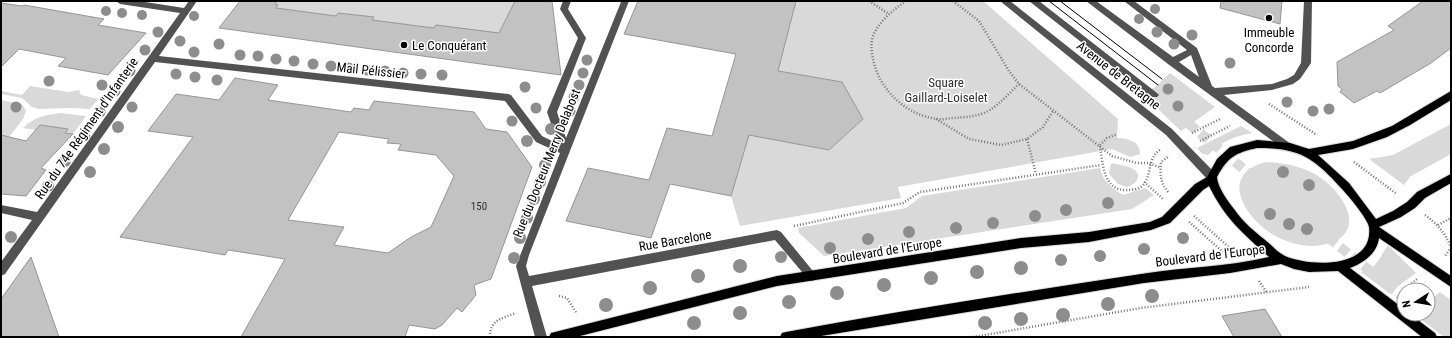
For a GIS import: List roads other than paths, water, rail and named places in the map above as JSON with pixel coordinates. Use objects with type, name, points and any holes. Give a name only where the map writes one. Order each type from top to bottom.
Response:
[{"type":"main road","points":[[1308,153],[1351,145],[1374,138],[1413,120],[1451,95]]},
{"type":"main road","points":[[1451,178],[1421,195],[1411,205],[1375,228],[1371,246],[1360,259],[1341,266],[1323,268],[1302,266],[1281,259],[1254,239],[1231,215],[1212,178],[1223,156],[1239,148],[1257,144],[1269,144],[1288,147],[1308,153],[1345,184],[1358,199],[1375,228],[1451,282]]},
{"type":"main road","name":"Boulevard de l'Europe","points":[[555,337],[777,282],[1021,243],[1089,237],[1151,226],[1166,220],[1199,187],[1212,178]]},
{"type":"main road","name":"Boulevard de l'Europe","points":[[786,337],[885,319],[1176,273],[1255,266],[1281,259]]},
{"type":"main road","points":[[1341,266],[1431,337]]},
{"type":"street","points":[[120,1],[184,11]]},
{"type":"street","name":"Rue du 74e Régiment d'Infanterie","points":[[1,271],[184,11],[193,1]]},
{"type":"street","points":[[566,152],[552,112],[582,38],[564,9],[567,1]]},
{"type":"street","name":"Avenue de Bretagne","points":[[1004,1],[1169,132],[1212,178]]},
{"type":"street","name":"Avenue de Bretagne","points":[[1033,1],[1154,95]]},
{"type":"street","points":[[1090,1],[1288,147]]},
{"type":"street","points":[[1128,1],[1194,50],[1211,90]]},
{"type":"street","points":[[1211,90],[1272,87],[1290,82],[1297,76],[1306,63],[1308,1]]},
{"type":"street","name":"Rue du Docteur Merry Delabost","points":[[541,337],[521,266],[524,255],[625,2]]},
{"type":"street","points":[[1172,62],[1194,50]]},
{"type":"street","name":"Mail Pélissier","points":[[152,58],[508,98],[539,139],[566,152]]},
{"type":"street","points":[[1,209],[40,217]]},
{"type":"street","name":"Rue Barcelone","points":[[525,282],[777,235],[812,276]]},
{"type":"tunnel","points":[[1154,95],[1285,203],[1396,292]]},
{"type":"tunnel","points":[[1435,322],[1451,335]]},
{"type":"tram line","points":[[1049,1],[1158,85]]},
{"type":"tram line","points":[[1060,1],[1162,79]]},
{"type":"place","name":"Immeuble Concorde","points":[[1269,18]]},
{"type":"place","name":"Le Conquérant","points":[[404,45]]},
{"type":"park label","name":"Square Gaillard-Loiselet","points":[[946,90]]}]
